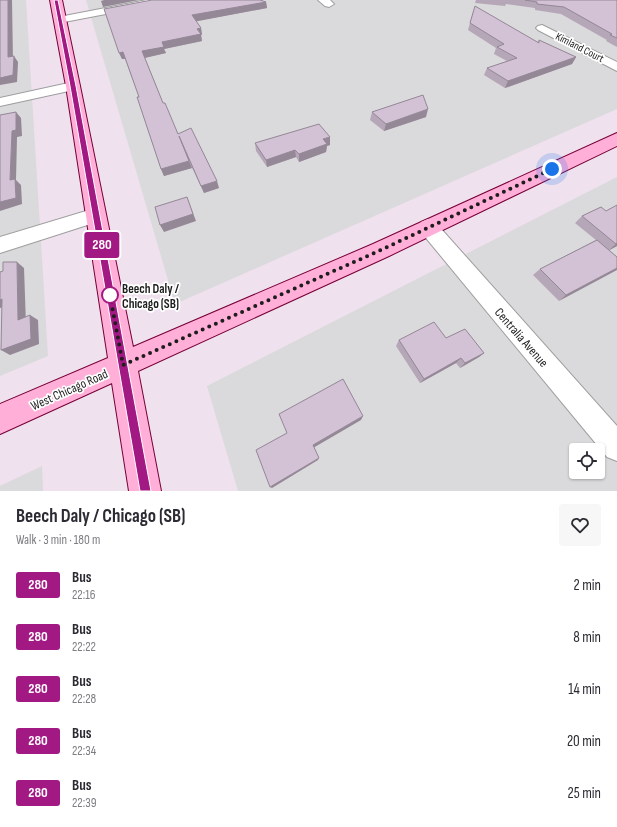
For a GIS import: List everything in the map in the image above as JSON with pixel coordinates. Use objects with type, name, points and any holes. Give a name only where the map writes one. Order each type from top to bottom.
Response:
[{"type":"main road","points":[[56,0],[73,86],[145,491]]},
{"type":"main road","name":"West Chicago Road","points":[[0,419],[428,228],[617,139]]},
{"type":"street","points":[[59,20],[163,0]]},
{"type":"street","name":"Kimland Court","points":[[542,28],[617,67]]},
{"type":"street","points":[[0,102],[73,86]]},
{"type":"street","points":[[0,245],[96,215]]},
{"type":"street","name":"Centralia Avenue","points":[[428,228],[617,448]]},
{"type":"shaded area","points":[[0,0],[26,0],[48,356],[0,376]]},
{"type":"shaded area","points":[[86,0],[617,0],[617,109],[175,304]]},
{"type":"shaded area","points":[[617,177],[617,491],[238,491],[207,386]]},
{"type":"shaded area","points":[[42,466],[43,491],[0,491],[0,486]]},
{"type":"building","points":[[0,0],[8,0],[8,57],[14,56],[13,75],[0,78]]},
{"type":"building","points":[[152,0],[260,0],[266,2],[192,15],[201,28],[197,29],[201,34],[162,42],[164,47],[142,51],[163,103],[165,103],[178,134],[191,128],[217,181],[201,186],[179,136],[189,161],[161,169],[137,97],[139,97],[123,52],[119,53],[104,9]]},
{"type":"building","points":[[525,0],[617,0],[617,38],[564,7],[537,4],[537,2]]},
{"type":"building","points":[[475,6],[539,43],[539,40],[576,57],[508,81],[487,68],[517,58],[497,47],[504,44],[470,23]]},
{"type":"building","points":[[423,95],[428,109],[386,124],[372,112]]},
{"type":"building","points":[[16,112],[16,130],[12,131],[10,180],[15,179],[16,198],[0,202],[0,115]]},
{"type":"building","points":[[319,124],[330,137],[323,139],[327,144],[299,154],[295,150],[266,160],[255,143]]},
{"type":"building","points":[[187,197],[193,214],[160,225],[155,207]]},
{"type":"building","points":[[617,205],[616,244],[582,216],[601,207],[606,211]]},
{"type":"building","points":[[597,240],[617,257],[617,268],[566,295],[540,269]]},
{"type":"building","points":[[3,262],[17,262],[18,320],[30,315],[31,339],[1,350],[2,299],[0,300],[0,272],[3,271]]},
{"type":"building","points":[[434,322],[446,338],[465,329],[484,353],[465,363],[461,358],[424,379],[399,340]]},
{"type":"building","points":[[343,379],[363,416],[313,445],[319,458],[270,487],[256,450],[287,433],[279,414]]},
{"type":"bus line","name":"280","points":[[56,0],[73,86],[145,491]]},
{"type":"place","name":"Beech Daly / Chicago (SB)","points":[[110,295]]},
{"type":"route","points":[[110,295],[123,365],[381,250],[552,169]]}]
